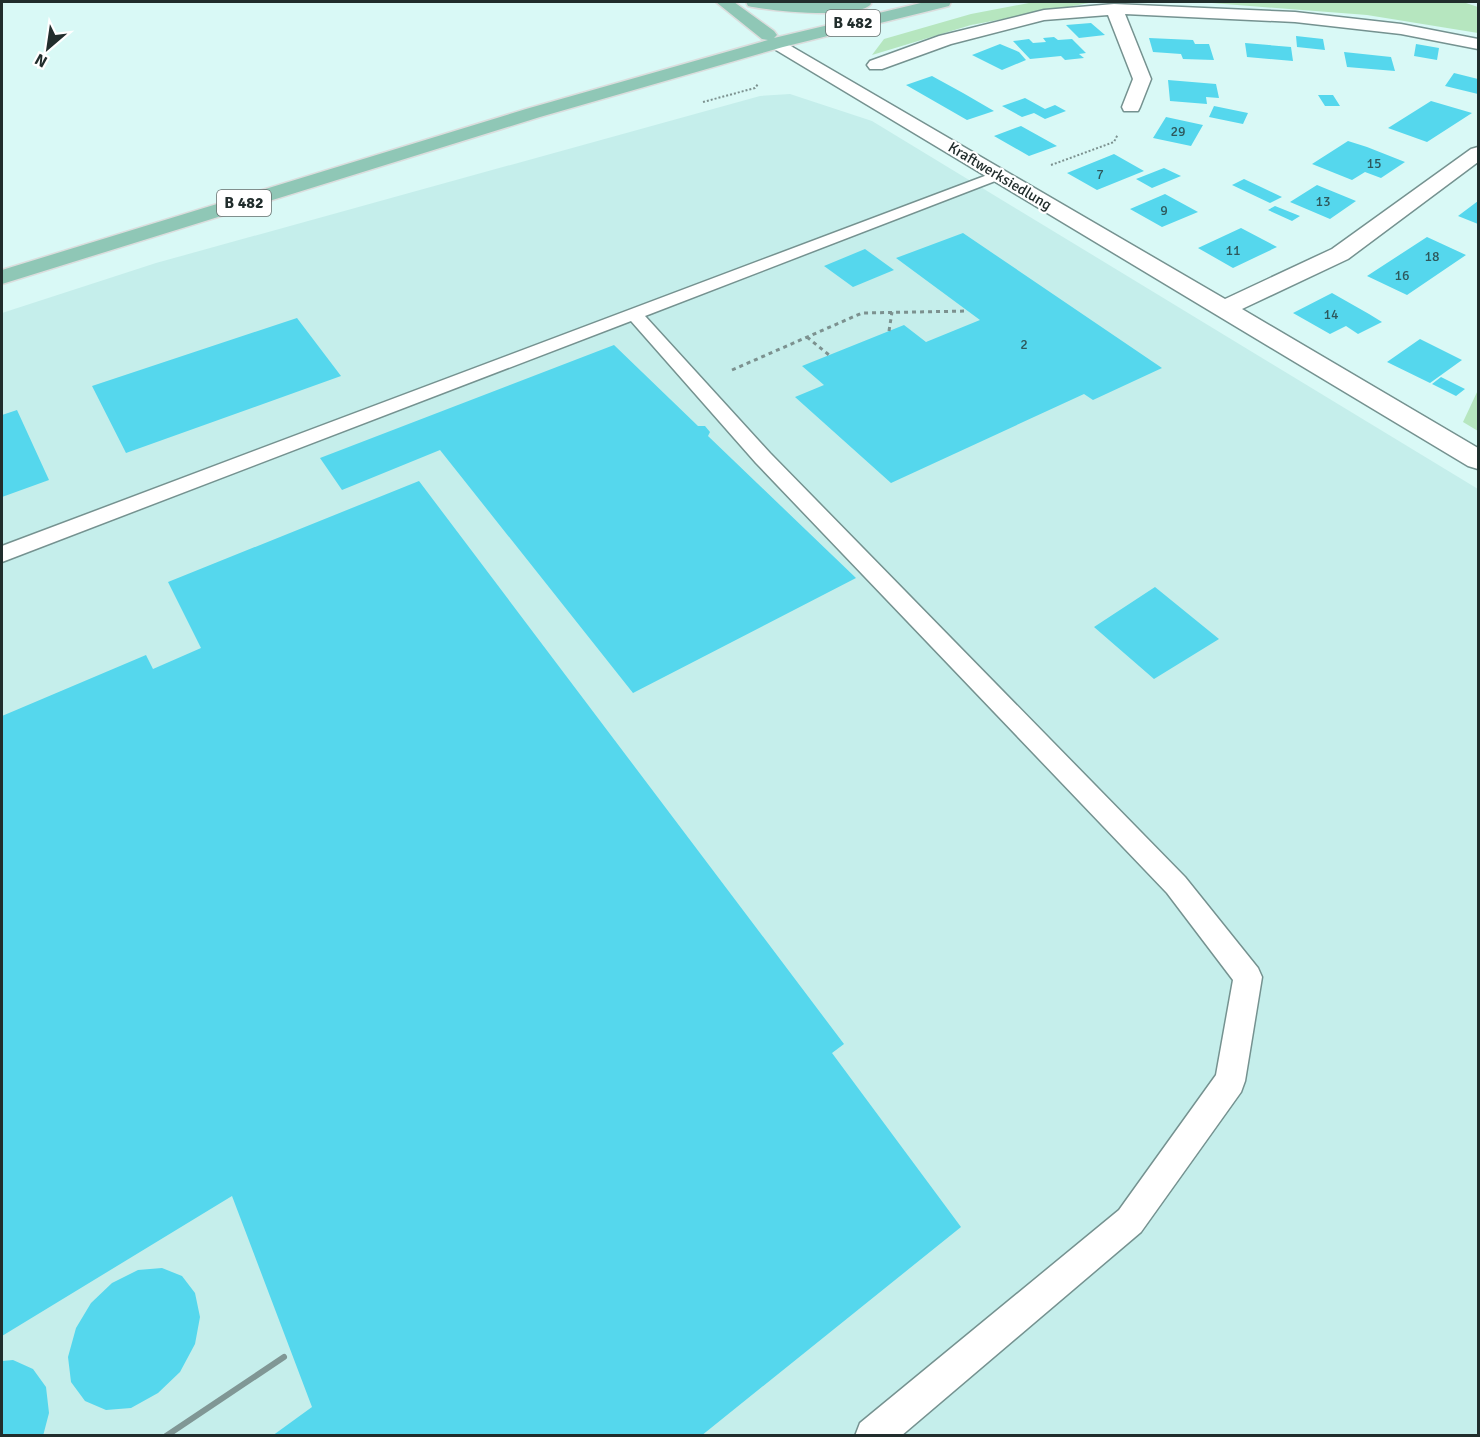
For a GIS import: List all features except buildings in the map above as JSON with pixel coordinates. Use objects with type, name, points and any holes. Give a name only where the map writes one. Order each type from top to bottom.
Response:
[{"type":"main road","points":[[724,2],[777,43]]},
{"type":"main road","points":[[754,2],[816,8],[881,2],[935,3]]},
{"type":"main road","name":"B 482","points":[[2,277],[533,113],[777,43],[935,3]]},
{"type":"street","points":[[876,65],[945,40],[1044,15],[1114,9],[1295,17],[1401,29],[1479,44]]},
{"type":"street","points":[[1114,9],[1142,79],[1131,106]]},
{"type":"street","name":"Kraftwerksiedlung","points":[[777,43],[1479,460]]},
{"type":"street","points":[[1223,309],[1340,254],[1479,153]]},
{"type":"lane","points":[[2,554],[633,313],[1003,178]]},
{"type":"lane","points":[[633,313],[763,458],[1176,885],[1248,977],[1230,1081],[1130,1221],[873,1436]]},
{"type":"path","points":[[1003,178],[1114,142],[1131,106]]},
{"type":"path","points":[[698,385],[862,313],[968,311]]},
{"type":"path","points":[[890,331],[892,312]]},
{"type":"path","points":[[807,337],[829,355]]},
{"type":"shaded area","points":[[790,94],[872,121],[1478,489],[1478,1435],[2,1435],[2,313],[156,263],[760,96]]},
{"type":"green space","points":[[1034,2],[1180,2],[1089,3],[971,25],[872,55],[884,39],[971,14]]},
{"type":"green space","points":[[1199,2],[1463,2],[1478,7],[1478,33],[1367,15]]},
{"type":"green space","points":[[1478,390],[1478,431],[1463,422]]},
{"type":"railway","points":[[166,1436],[284,1357]]}]
